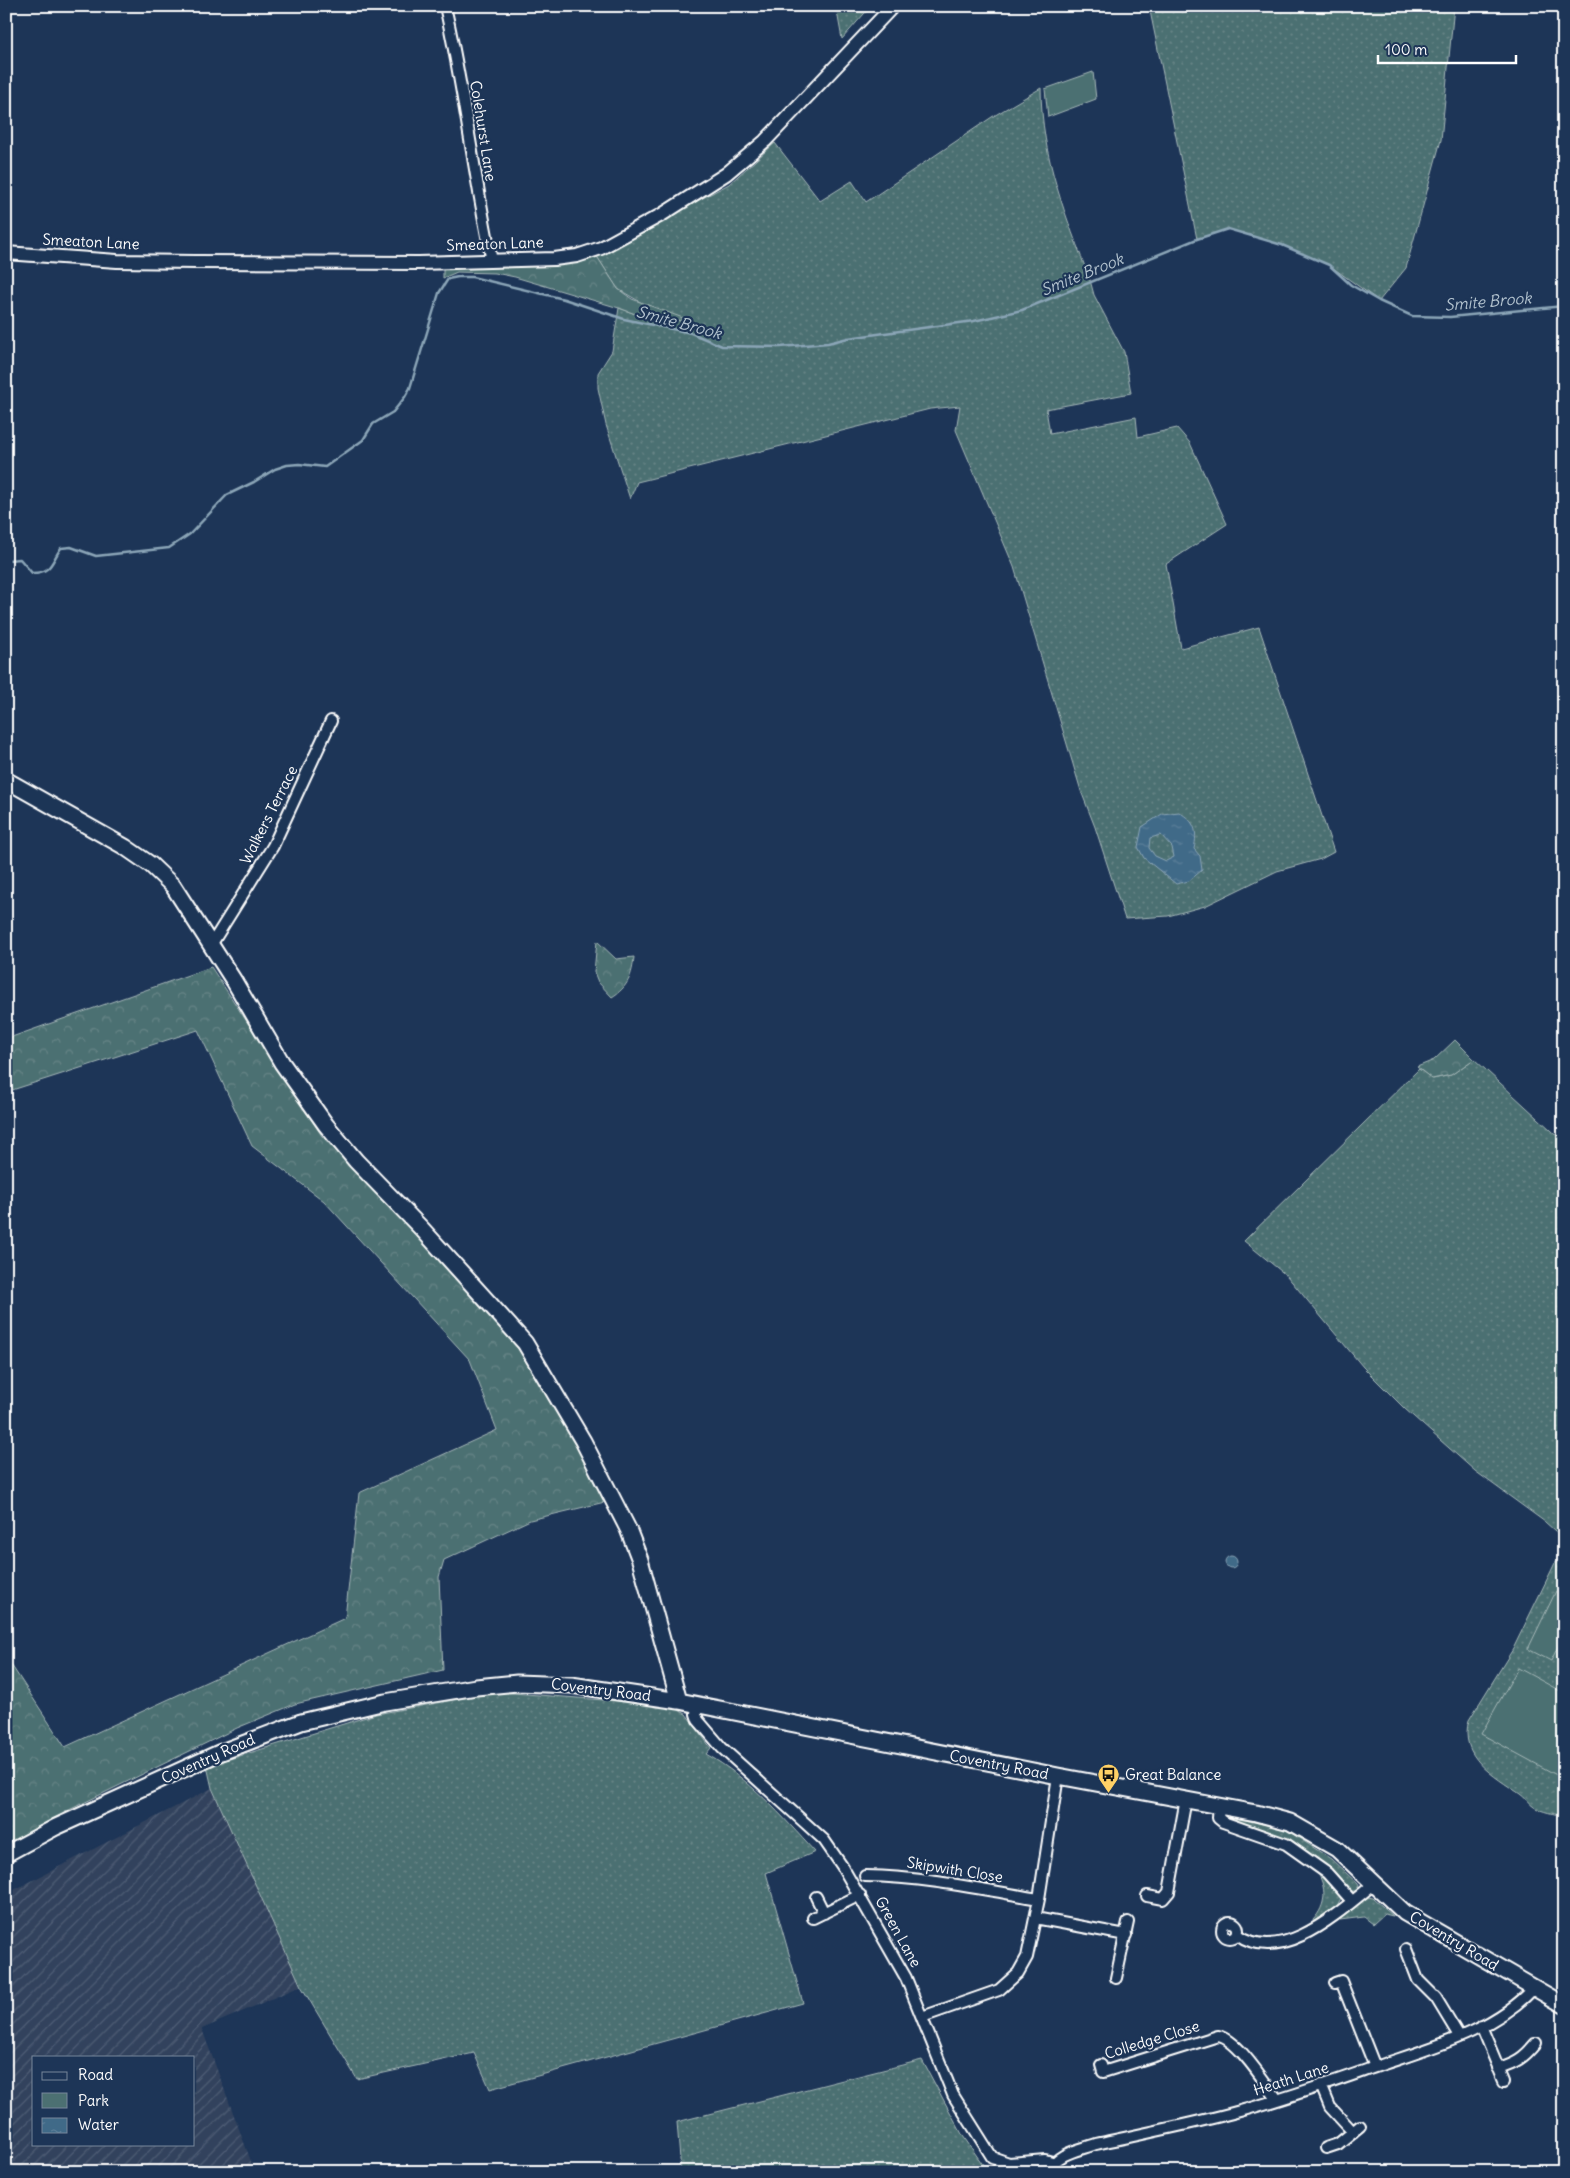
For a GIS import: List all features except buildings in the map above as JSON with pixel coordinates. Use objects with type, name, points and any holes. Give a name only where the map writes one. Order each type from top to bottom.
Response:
[{"type":"main road","points":[[6,780],[125,847],[151,865],[173,886],[282,1063],[326,1126],[356,1161],[422,1228],[525,1343],[560,1400],[628,1529],[640,1560],[679,1701]]},
{"type":"main road","name":"Coventry Road","points":[[6,1854],[56,1827],[219,1753],[278,1729],[346,1710],[476,1687],[518,1683],[547,1683],[679,1701],[1276,1818],[1299,1826],[1337,1849],[1405,1912],[1417,1920],[1564,2005]]},
{"type":"street","name":"Colehurst Lane","points":[[446,6],[478,192],[492,261]]},
{"type":"street","name":"Smeaton Lane","points":[[6,253],[117,261],[340,264],[554,259],[577,256],[601,248],[663,214],[726,174],[765,141],[893,6]]},
{"type":"street","name":"Walkers Terrace","points":[[211,946],[274,846],[331,721]]},
{"type":"street","name":"Green Lane","points":[[697,1705],[696,1714],[698,1720],[733,1759],[824,1840],[860,1895],[906,1978],[953,2095],[986,2149],[992,2157],[1000,2161]]},
{"type":"street","points":[[922,2017],[999,1990],[1018,1973],[1028,1957],[1058,1776]]},
{"type":"street","points":[[1147,1896],[1163,1899],[1169,1892],[1186,1799]]},
{"type":"street","points":[[1219,1806],[1218,1818],[1223,1822],[1286,1844],[1327,1873],[1352,1901]]},
{"type":"street","name":"Skipwith Close","points":[[865,1876],[899,1876],[937,1881],[1039,1899]]},
{"type":"street","points":[[1237,1934],[1247,1941],[1256,1944],[1276,1943],[1317,1928],[1334,1917],[1375,1883]]},
{"type":"street","points":[[813,1918],[860,1895]]},
{"type":"street","points":[[816,1897],[824,1913]]},
{"type":"street","points":[[1035,1918],[1126,1935]]},
{"type":"street","points":[[1116,1978],[1128,1922]]},
{"type":"street","points":[[1406,1949],[1418,1980],[1436,1998],[1459,2036]]},
{"type":"street","points":[[1335,1983],[1341,1981],[1375,2067]]},
{"type":"street","name":"Heath Lane","points":[[1050,2167],[1059,2156],[1096,2144],[1189,2124],[1277,2099],[1375,2067],[1459,2036],[1482,2026],[1520,2003],[1534,1987]]},
{"type":"street","points":[[1482,2026],[1504,2081]]},
{"type":"street","name":"Colledge Close","points":[[1101,2065],[1103,2072],[1218,2036],[1224,2036],[1229,2039],[1251,2065],[1277,2099]]},
{"type":"street","points":[[1498,2068],[1515,2063],[1526,2056],[1535,2044]]},
{"type":"street","points":[[1321,2085],[1330,2107],[1356,2129],[1338,2144],[1326,2148]]},
{"type":"street","points":[[1001,2172],[1000,2161],[1009,2163],[1045,2160],[1050,2167]]},
{"type":"shaded area","points":[[212,1788],[301,1986],[202,2029],[255,2172],[6,2172],[6,1894]]},
{"type":"green space","points":[[836,6],[871,6],[842,39]]},
{"type":"green space","points":[[1149,6],[1454,6],[1441,140],[1406,268],[1379,301],[1329,265],[1282,245],[1228,229],[1197,239]]},
{"type":"green space","points":[[1093,72],[1096,99],[1048,117],[1045,89]]},
{"type":"green space","points":[[1041,88],[1045,138],[1056,186],[1094,295],[1124,352],[1131,393],[1046,409],[1050,434],[1136,417],[1138,437],[1177,428],[1190,443],[1227,524],[1166,564],[1181,648],[1259,627],[1334,852],[1321,859],[1277,871],[1205,906],[1168,916],[1125,919],[1095,827],[1081,791],[1014,567],[956,430],[960,406],[930,409],[637,482],[630,499],[606,425],[598,388],[598,373],[612,351],[619,308],[652,320],[649,307],[618,289],[596,255],[729,184],[775,143],[820,201],[852,181],[866,202],[992,117]]},
{"type":"green space","points":[[596,255],[618,289],[632,299],[691,321],[652,320],[619,308],[515,277],[495,273],[457,272],[443,278],[443,268]]},
{"type":"green space","points":[[597,941],[616,959],[634,957],[628,980],[622,989],[612,997],[598,982],[594,972]]},
{"type":"green space","points":[[211,967],[322,1136],[461,1283],[525,1357],[581,1452],[605,1502],[530,1520],[444,1560],[439,1577],[443,1670],[295,1704],[237,1728],[67,1811],[6,1845],[6,1657],[65,1747],[345,1618],[359,1493],[497,1430],[470,1360],[324,1201],[252,1146],[198,1030],[6,1092],[6,1039]]},
{"type":"green space","points":[[1455,1040],[1474,1059],[1451,1075],[1432,1079],[1417,1067],[1434,1060]]},
{"type":"green space","points":[[1474,1059],[1564,1142],[1564,1539],[1545,1522],[1475,1471],[1405,1409],[1363,1367],[1287,1276],[1244,1241],[1419,1069],[1433,1079],[1451,1075]]},
{"type":"green space","points":[[1564,1562],[1564,1816],[1545,1812],[1534,1807],[1522,1795],[1490,1772],[1473,1755],[1467,1733],[1469,1720],[1513,1649],[1555,1563]]},
{"type":"green space","points":[[1556,1591],[1564,1595],[1564,1634],[1551,1661],[1528,1649]]},
{"type":"green space","points":[[1518,1668],[1564,1693],[1564,1779],[1481,1734]]},
{"type":"green space","points":[[499,1692],[669,1705],[686,1714],[711,1748],[706,1754],[737,1774],[751,1786],[815,1852],[766,1873],[803,2003],[490,2089],[474,2053],[357,2079],[301,1986],[212,1788],[207,1766],[376,1714]]},
{"type":"green space","points":[[1223,1815],[1285,1829],[1331,1859],[1359,1886],[1356,1891],[1350,1891],[1280,1837],[1224,1820]]},
{"type":"green space","points":[[1316,1870],[1342,1896],[1336,1908],[1314,1923],[1313,1920],[1321,1908],[1324,1896],[1320,1876]]},
{"type":"green space","points":[[1364,1896],[1373,1898],[1393,1916],[1384,1914],[1373,1924],[1364,1917],[1340,1920],[1339,1918]]},
{"type":"green space","points":[[922,2060],[963,2136],[988,2172],[681,2172],[677,2122]]},
{"type":"green space","points":[[1032,2166],[1035,2172],[996,2172],[999,2168]]},
{"type":"water","points":[[1179,812],[1189,819],[1194,827],[1196,837],[1194,849],[1200,856],[1202,870],[1189,881],[1176,884],[1144,858],[1138,847],[1142,827],[1162,814]],"holes":[[[1161,835],[1172,847],[1174,857],[1166,861],[1155,856],[1149,848],[1150,838]]]},
{"type":"water","points":[[1231,1556],[1237,1562],[1231,1568],[1225,1562]]},
{"type":"waterway","name":"Smite Brook","points":[[6,562],[8,560],[20,559],[32,573],[47,569],[61,548],[71,547],[96,556],[169,548],[190,534],[227,495],[275,469],[299,464],[325,467],[363,440],[373,424],[393,412],[405,397],[410,388],[439,293],[448,279],[458,277],[472,277],[564,299],[624,319],[691,333],[722,346],[780,347],[828,343],[848,338],[974,321],[1022,310],[1197,239],[1228,229],[1282,245],[1329,265],[1351,285],[1379,301],[1412,316],[1450,317],[1564,306]]},
{"type":"place","name":"Great Balance","points":[[1109,1794]]}]
